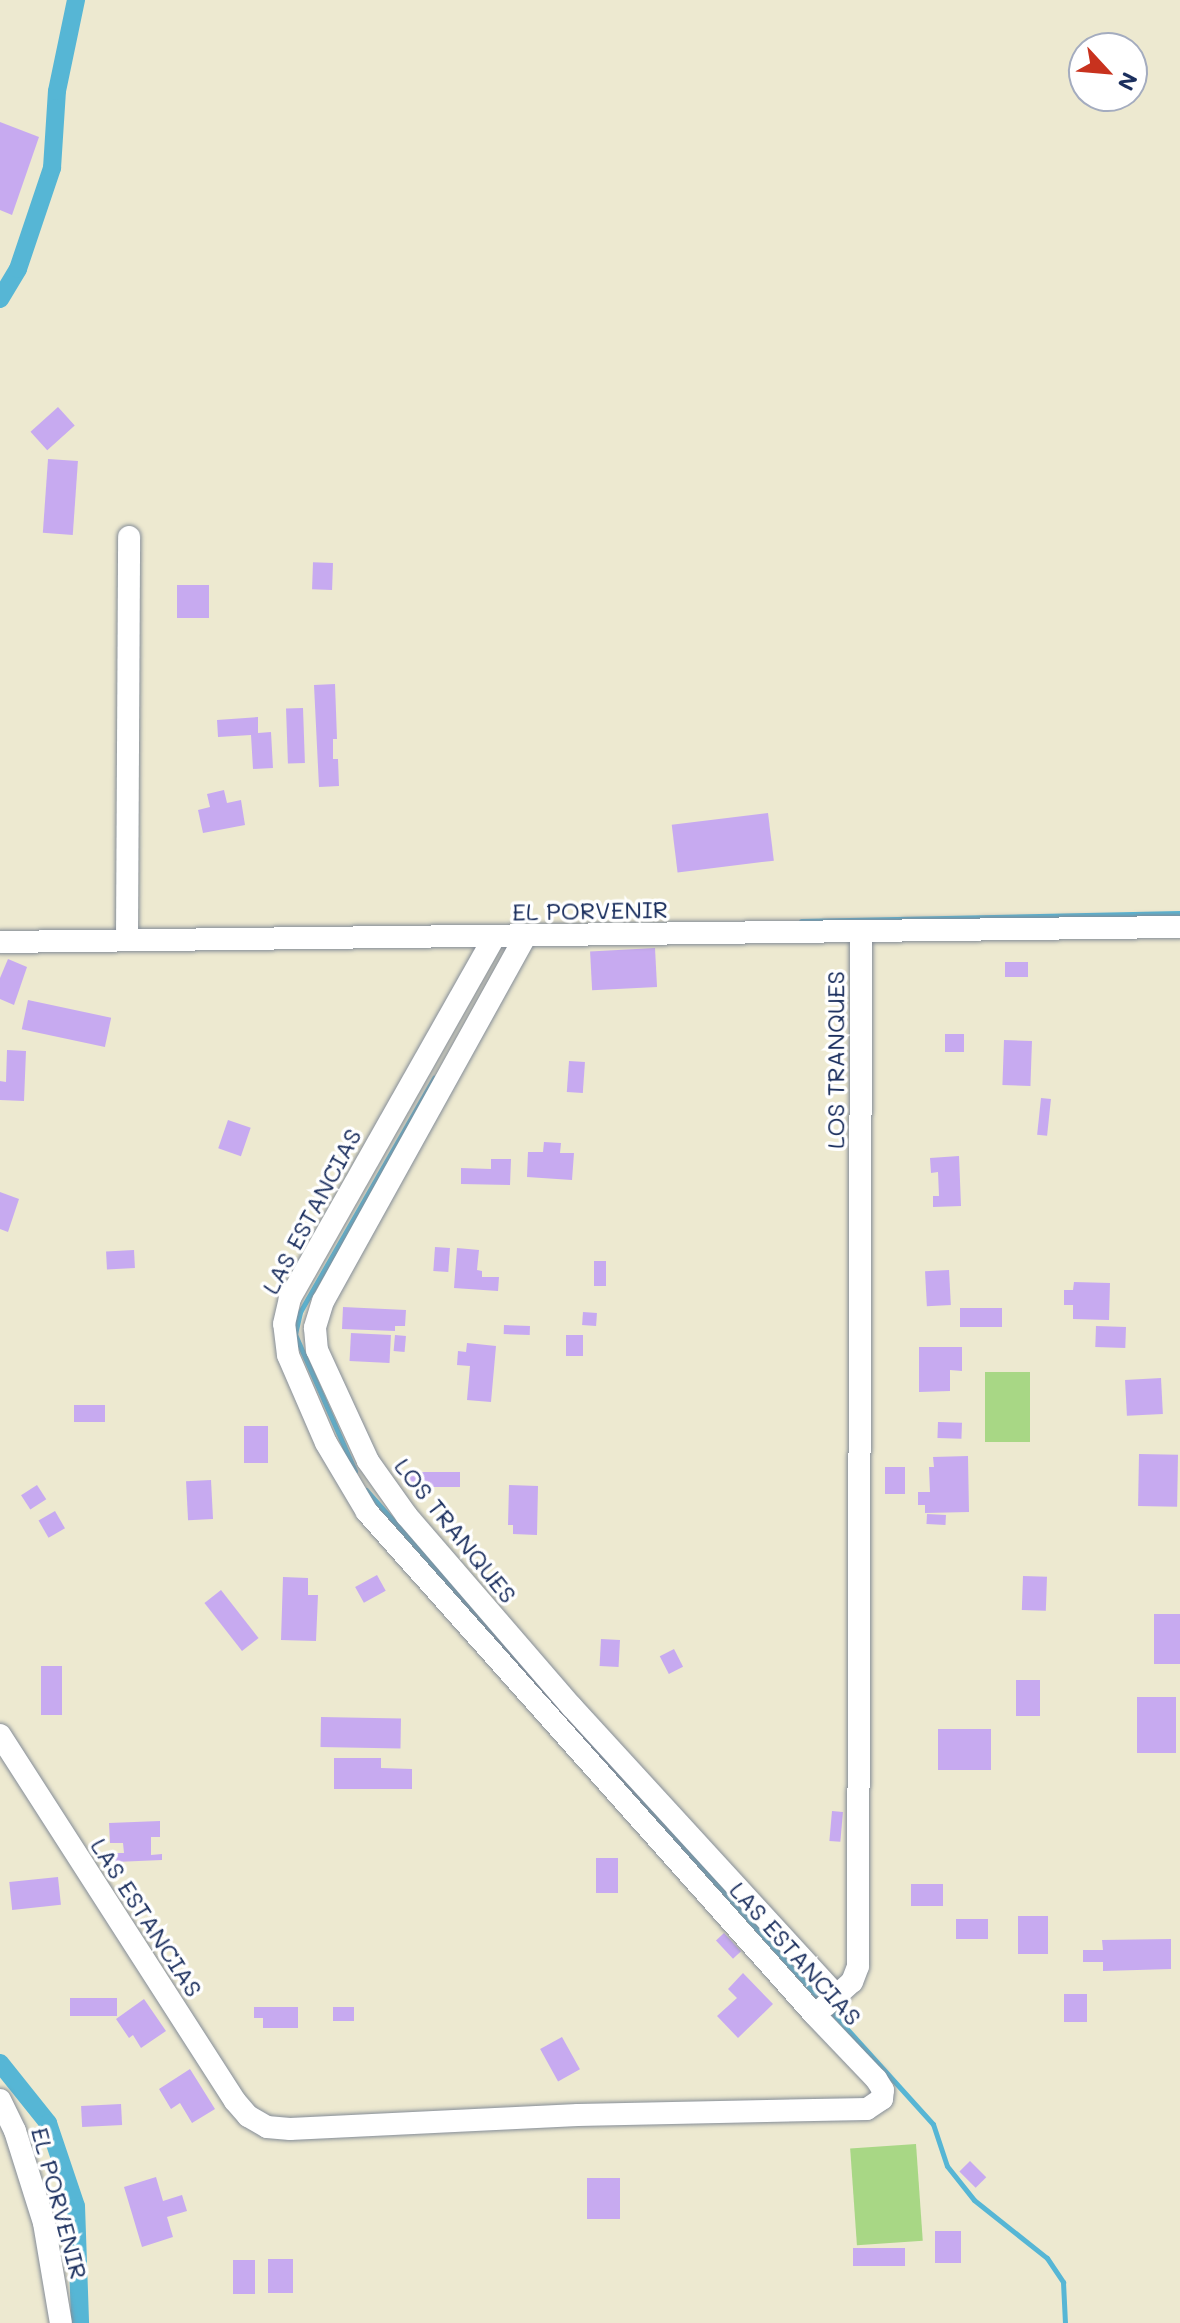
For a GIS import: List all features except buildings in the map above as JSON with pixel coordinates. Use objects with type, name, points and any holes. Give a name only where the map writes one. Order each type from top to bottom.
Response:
[{"type":"street","points":[[127,940],[129,537]]},
{"type":"street","name":"EL PORVENIR","points":[[0,942],[1180,927]]},
{"type":"street","name":"LOS TRANQUES","points":[[815,2015],[852,1982],[858,1966],[861,933]]},
{"type":"street","name":"LAS ESTANCIAS","points":[[0,1735],[235,2101],[248,2116],[267,2127],[290,2129],[578,2115],[873,2107],[882,2099],[880,2085],[367,1512],[336,1463],[288,1355],[284,1324],[296,1286],[494,937]]},
{"type":"street","name":"LOS TRANQUES","points":[[525,937],[316,1319],[317,1350],[368,1461],[389,1495],[572,1707],[837,1996]]},
{"type":"street","points":[[404,1553],[424,1536]]},
{"type":"street","name":"EL PORVENIR","points":[[0,2100],[18,2140],[44,2223],[61,2323]]},
{"type":"green space","points":[[985,1372],[1030,1372],[1030,1442],[985,1442]]},
{"type":"green space","points":[[916,2144],[923,2241],[857,2245],[850,2149]]},
{"type":"waterway","points":[[0,299],[18,269],[52,168],[57,91],[76,0]]},
{"type":"waterway","points":[[801,921],[1180,913]]},
{"type":"waterway","points":[[355,1471],[295,1334],[300,1312],[434,1078]]},
{"type":"waterway","points":[[366,1490],[558,1707]]},
{"type":"waterway","points":[[578,1729],[822,2002]]},
{"type":"waterway","points":[[829,2009],[933,2124],[947,2166],[974,2200],[1047,2258],[1063,2282],[1065,2323]]},
{"type":"waterway","points":[[0,2063],[48,2123],[76,2206],[80,2323]]}]
